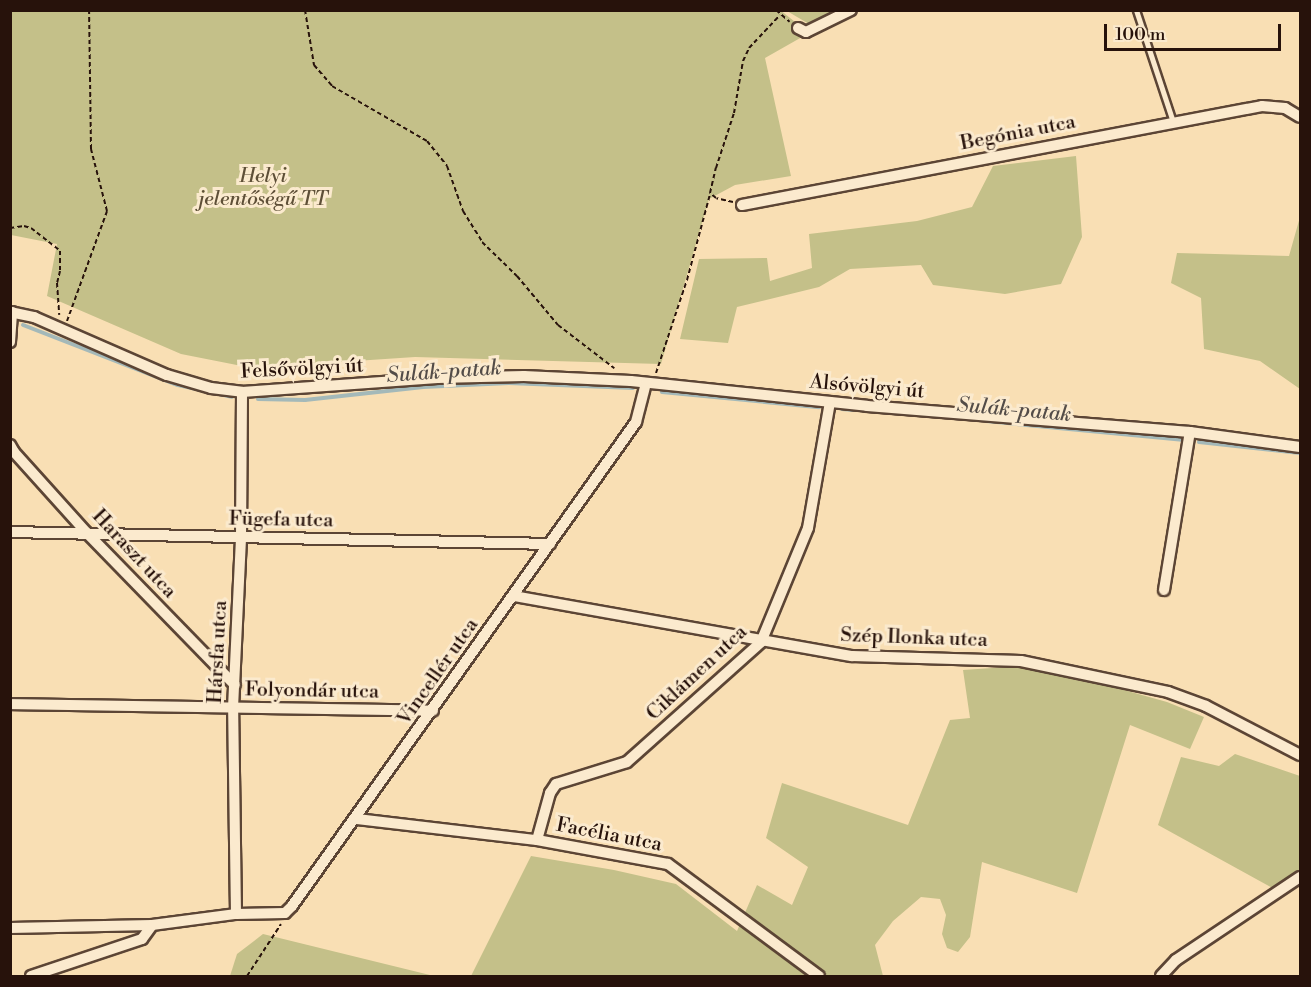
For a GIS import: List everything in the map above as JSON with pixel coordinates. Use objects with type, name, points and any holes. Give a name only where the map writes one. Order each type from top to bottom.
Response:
[{"type":"street","points":[[798,28],[806,32],[819,28],[851,10]]},
{"type":"street","name":"Begónia utca","points":[[742,205],[1262,106],[1285,108],[1300,117]]},
{"type":"street","name":"Felsővölgyi út","points":[[11,312],[34,317],[64,329],[167,375],[211,388],[242,392],[437,378],[524,376],[650,383]]},
{"type":"street","points":[[10,342],[11,312]]},
{"type":"street","name":"Alsóvölgyi út","points":[[650,383],[830,402],[1190,432],[1300,447]]},
{"type":"street","name":"Vincellér utca","points":[[292,906],[357,819],[636,422],[650,383]]},
{"type":"street","name":"Hársfa utca","points":[[236,914],[233,708],[241,537],[242,392]]},
{"type":"street","name":"Ciklámen utca","points":[[537,840],[552,788],[556,784],[627,762],[761,642],[808,528],[830,402]]},
{"type":"street","points":[[1164,590],[1190,432]]},
{"type":"street","name":"Haraszt utca","points":[[10,445],[87,533],[235,685]]},
{"type":"street","name":"Fügefa utca","points":[[10,532],[550,544]]},
{"type":"street","name":"Szép Ilonka utca","points":[[514,596],[761,642],[852,656],[1012,660],[1168,692],[1206,706],[1300,755]]},
{"type":"street","name":"Folyondár utca","points":[[10,704],[433,711]]},
{"type":"street","name":"Facélia utca","points":[[357,819],[537,840],[668,864],[819,976]]},
{"type":"street","points":[[1161,976],[1176,960],[1300,877]]},
{"type":"street","points":[[10,928],[152,925],[236,914],[285,913],[292,906]]},
{"type":"street","points":[[31,976],[142,939],[152,925]]},
{"type":"lane","points":[[1136,10],[1173,122]]},
{"type":"path","points":[[64,329],[107,211],[91,149],[89,10]]},
{"type":"path","points":[[305,10],[314,64],[332,86],[427,141],[447,166],[462,211],[482,242],[517,276],[558,325],[631,381]]},
{"type":"path","points":[[650,383],[687,280],[734,113],[743,61],[749,48],[780,15],[776,10]]},
{"type":"path","points":[[710,193],[716,198],[742,205]]},
{"type":"path","points":[[10,228],[24,226],[31,228],[60,251],[60,272],[57,283],[58,307],[64,329]]},
{"type":"path","points":[[247,976],[292,906]]},
{"type":"green space","name":"Helyi jelentőségű TT","points":[[780,10],[809,33],[765,58],[791,176],[735,185],[709,199],[661,364],[415,357],[252,368],[181,354],[47,296],[57,244],[11,235],[10,11]]},
{"type":"green space","points":[[787,11],[838,11],[809,24]]},
{"type":"green space","points":[[1076,156],[1082,237],[1061,284],[1005,294],[933,285],[921,265],[850,269],[819,287],[737,307],[728,343],[680,339],[699,259],[767,258],[770,281],[812,268],[809,234],[917,221],[972,207],[993,166]]},
{"type":"green space","points":[[1300,217],[1300,389],[1260,361],[1204,349],[1201,298],[1171,283],[1177,253],[1289,256]]},
{"type":"green space","points":[[1021,666],[1124,690],[1167,702],[1204,717],[1190,749],[1130,725],[1077,893],[982,862],[970,937],[958,952],[947,948],[942,934],[946,915],[940,899],[921,897],[893,921],[875,945],[883,976],[471,976],[531,856],[614,870],[676,884],[737,931],[757,885],[792,905],[808,867],[766,838],[782,783],[908,825],[950,720],[970,718],[963,670]]},
{"type":"green space","points":[[1235,754],[1300,776],[1300,885],[1285,895],[1158,825],[1181,757],[1219,766]]},
{"type":"green space","points":[[263,934],[434,976],[230,976],[237,954]]},
{"type":"waterway","name":"Sulák-patak","points":[[23,325],[178,385],[232,397]]},
{"type":"waterway","name":"Sulák-patak","points":[[258,399],[305,400],[423,387],[509,383],[633,388]]},
{"type":"waterway","name":"Sulák-patak","points":[[662,392],[819,407]]},
{"type":"waterway","name":"Sulák-patak","points":[[842,409],[853,410]]},
{"type":"waterway","name":"Sulák-patak","points":[[986,421],[1182,440]]},
{"type":"waterway","points":[[1199,442],[1300,453]]}]
